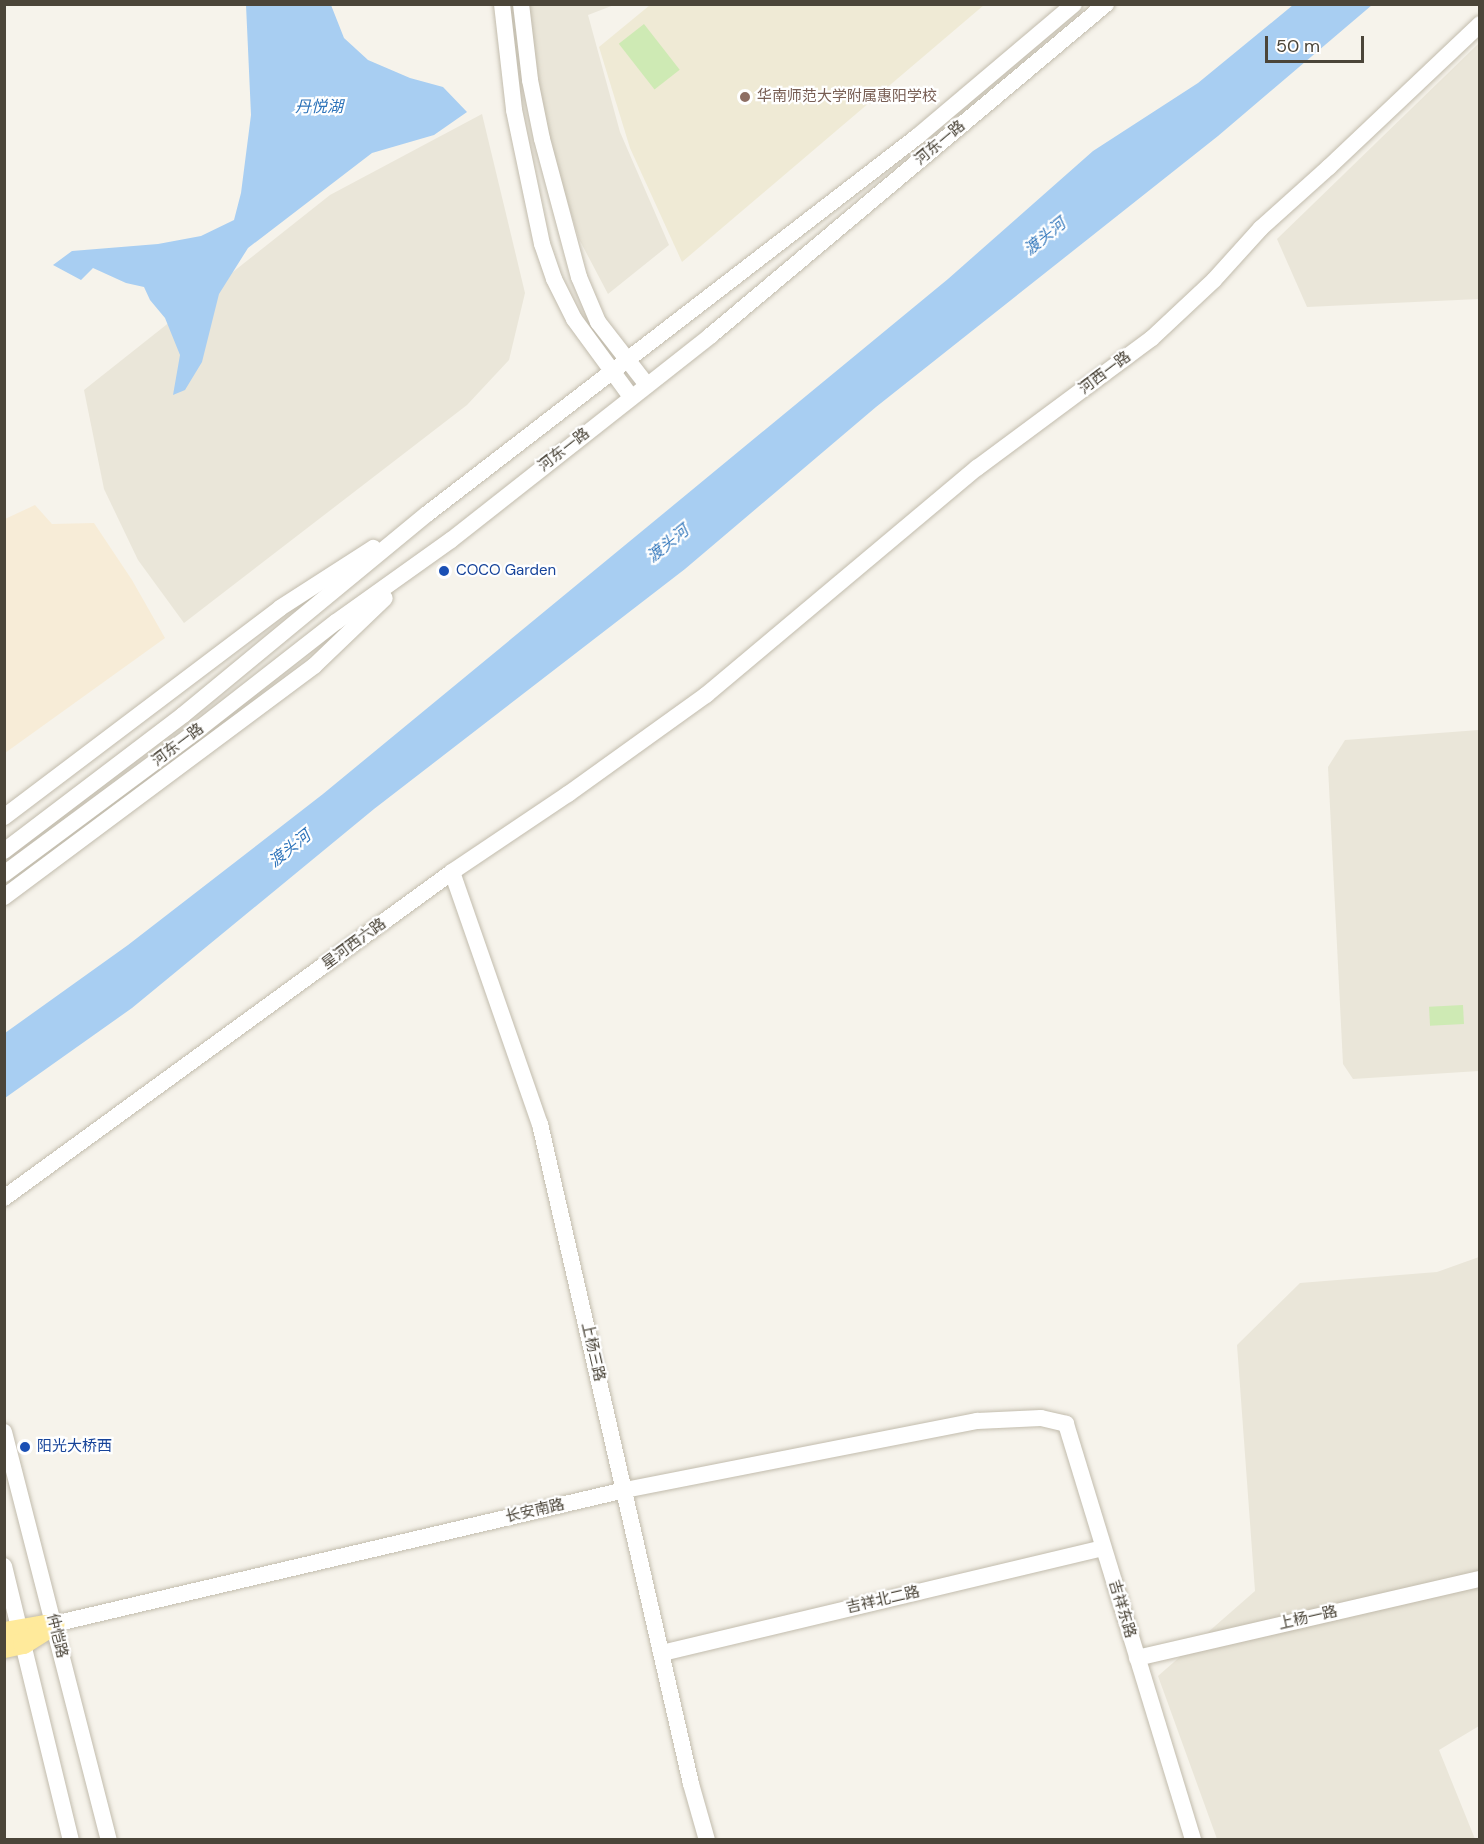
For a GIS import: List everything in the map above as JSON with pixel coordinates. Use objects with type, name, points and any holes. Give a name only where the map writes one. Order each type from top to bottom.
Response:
[{"type":"main road","name":"长安南路","points":[[13,1637],[54,1624]]},
{"type":"street","points":[[502,4],[514,110],[542,244],[554,279],[574,319],[631,397]]},
{"type":"street","points":[[521,4],[530,80],[579,277],[598,322],[647,385]]},
{"type":"street","name":"河东一路","points":[[4,851],[183,715],[427,514],[918,136],[1074,4]]},
{"type":"street","name":"河东一路","points":[[4,874],[336,622],[427,558],[710,336],[1106,4]]},
{"type":"street","name":"河西一路","points":[[706,695],[977,468],[1151,339],[1214,280],[1261,228],[1329,167],[1479,24]]},
{"type":"street","points":[[4,817],[280,608],[314,584],[427,514]]},
{"type":"street","points":[[4,897],[314,666],[427,558]]},
{"type":"street","name":"星河西六路","points":[[4,1198],[452,872],[568,794],[706,695]]},
{"type":"street","name":"上杨三路","points":[[452,872],[540,1124],[691,1784],[707,1839]]},
{"type":"street","name":"吉祥东路","points":[[1019,1420],[1041,1418],[1066,1424],[1191,1839]]},
{"type":"street","name":"长安南路","points":[[54,1624],[625,1490],[977,1420],[1019,1420]]},
{"type":"street","name":"仲恺路","points":[[4,1432],[109,1839]]},
{"type":"street","name":"吉祥北二路","points":[[662,1653],[1104,1548]]},
{"type":"street","points":[[4,1566],[13,1637],[71,1839]]},
{"type":"street","name":"上杨一路","points":[[1137,1658],[1479,1579]]},
{"type":"shaded area","points":[[529,5],[614,5],[588,15],[620,132],[669,245],[608,294],[579,239],[556,165],[535,79]]},
{"type":"shaded area","name":"华南师范大学附属惠阳学校","points":[[650,5],[984,5],[682,262],[630,148],[599,47]]},
{"type":"shaded area","points":[[1479,43],[1479,299],[1307,307],[1277,239]]},
{"type":"shaded area","points":[[482,114],[525,293],[509,360],[467,405],[184,623],[138,560],[104,489],[84,390],[330,195]]},
{"type":"shaded area","points":[[35,505],[52,524],[94,523],[132,580],[165,638],[5,753],[5,519]]},
{"type":"shaded area","points":[[1479,730],[1479,1071],[1353,1079],[1343,1064],[1328,767],[1345,740]]},
{"type":"shaded area","points":[[1479,1257],[1479,1726],[1439,1750],[1475,1839],[1217,1839],[1158,1676],[1255,1591],[1237,1345],[1300,1283],[1437,1272]]},
{"type":"green space","points":[[644,24],[680,70],[654,89],[619,44]]},
{"type":"green space","points":[[1463,1005],[1464,1024],[1430,1026],[1429,1007]]},
{"type":"water","name":"丹悦湖","points":[[246,5],[331,5],[344,38],[368,60],[410,78],[443,87],[467,112],[434,135],[372,153],[248,248],[219,294],[202,362],[185,390],[173,395],[180,355],[165,318],[150,300],[144,287],[126,283],[93,268],[81,280],[53,265],[72,251],[158,244],[201,236],[234,220],[241,193],[251,115]]},
{"type":"water","name":"渡头河","points":[[1293,5],[1372,5],[1218,136],[876,407],[685,569],[374,809],[132,1008],[5,1098],[5,1033],[128,945],[323,794],[948,279],[1093,151],[1198,83]]},
{"type":"place","name":"华南师范大学附属惠阳学校","points":[[745,97]]},
{"type":"place","name":"COCO Garden","points":[[444,571]]},
{"type":"place","name":"阳光大桥西","points":[[25,1447]]}]
